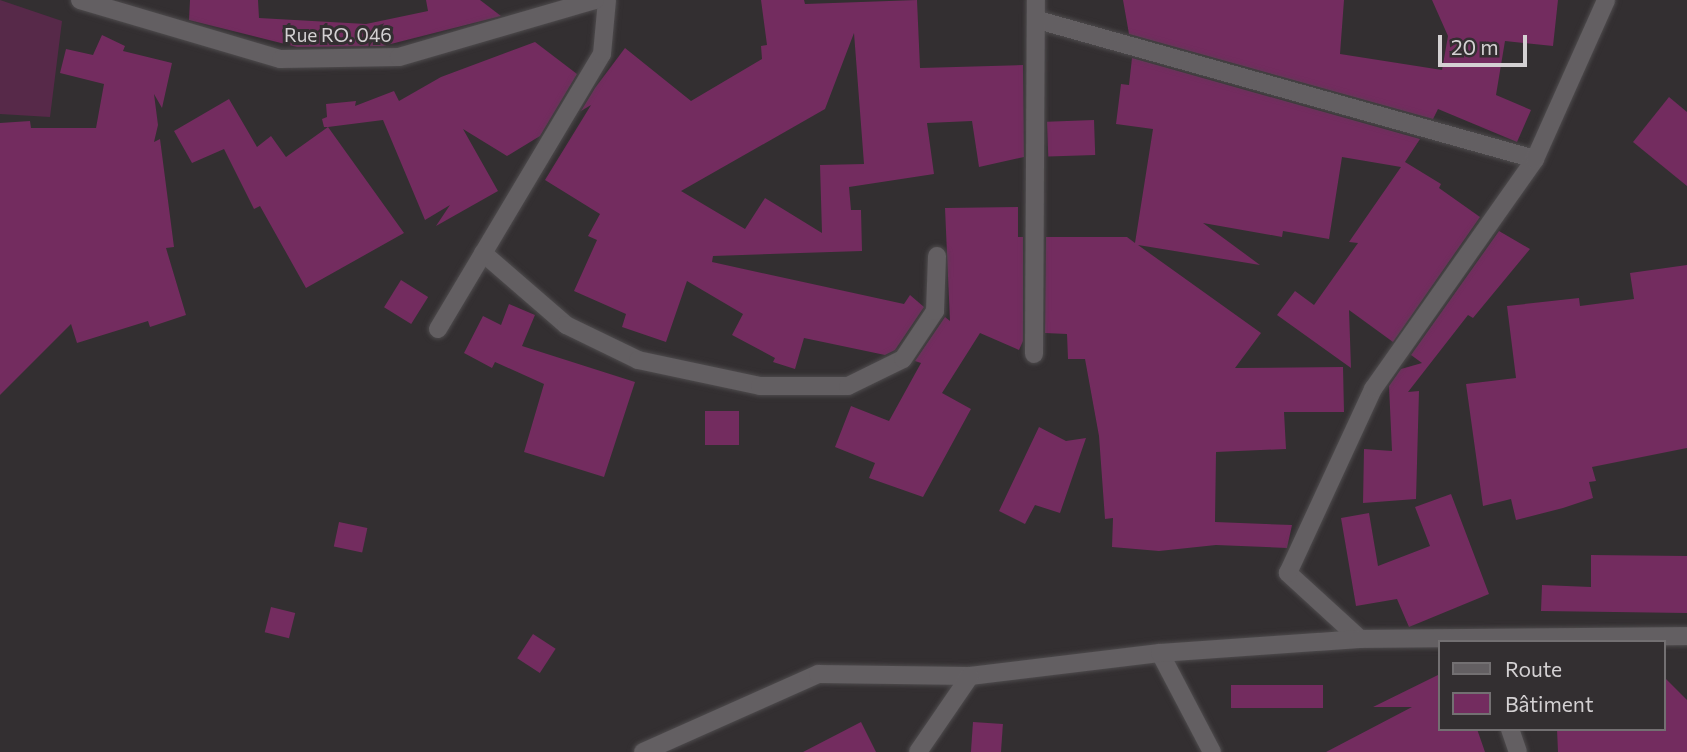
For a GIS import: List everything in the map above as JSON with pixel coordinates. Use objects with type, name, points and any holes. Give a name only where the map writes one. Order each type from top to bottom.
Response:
[{"type":"street","name":"Rue RO. 046","points":[[80,0],[281,59],[399,57],[595,0]]},
{"type":"street","points":[[438,329],[602,54],[607,0]]},
{"type":"street","points":[[1034,354],[1038,20],[1036,0]]},
{"type":"street","points":[[1360,639],[1288,573],[1373,389],[1535,159],[1606,0]]},
{"type":"street","points":[[1038,20],[1535,159]]},
{"type":"street","points":[[483,253],[566,325],[626,354],[760,386],[848,386],[903,359],[935,311],[937,257]]},
{"type":"street","points":[[643,752],[818,674],[970,676],[1160,653],[1360,639],[1491,640],[1687,636]]},
{"type":"street","points":[[1160,653],[1212,752]]},
{"type":"street","points":[[918,752],[970,676]]},
{"type":"street","points":[[1511,731],[1518,752]]},
{"type":"shaded area","points":[[0,0],[62,21],[50,117],[0,114]]},
{"type":"building","points":[[190,0],[258,0],[259,18],[366,24],[428,11],[426,0],[480,0],[501,16],[383,46],[297,47],[189,20]]},
{"type":"building","points":[[761,0],[804,0],[805,4],[917,0],[920,68],[1023,65],[1024,157],[979,167],[972,121],[927,123],[934,174],[849,187],[851,210],[861,210],[862,251],[713,256],[712,262],[904,304],[910,295],[924,307],[895,350],[885,355],[804,338],[795,369],[773,362],[775,358],[732,335],[743,314],[687,281],[666,342],[622,327],[626,314],[574,291],[597,240],[588,236],[600,214],[545,180],[591,105],[581,111],[625,48],[691,101],[762,59],[761,46],[767,45]],"holes":[[[854,33],[864,164],[820,165],[822,233],[765,198],[745,229],[681,191],[825,109]]]},
{"type":"building","points":[[1123,0],[1344,0],[1340,54],[1442,70],[1448,36],[1432,0],[1558,0],[1553,46],[1505,41],[1496,95],[1531,110],[1517,142],[1438,109],[1433,119],[1129,34]]},
{"type":"building","points":[[102,35],[125,46],[123,51],[172,63],[162,108],[154,94],[158,125],[154,142],[160,139],[174,247],[166,248],[186,315],[150,327],[148,321],[77,343],[71,324],[0,395],[0,123],[30,121],[31,128],[96,128],[104,84],[60,73],[66,49],[93,55]]},
{"type":"building","points":[[535,42],[577,74],[540,136],[507,156],[463,129],[498,191],[436,226],[450,205],[425,220],[383,120],[324,127],[322,119],[327,117],[326,104],[356,101],[355,106],[394,91],[399,101],[441,77]]},
{"type":"building","points":[[1132,58],[1420,139],[1405,162],[1441,184],[1439,188],[1480,217],[1393,342],[1349,310],[1351,368],[1277,315],[1295,291],[1314,305],[1358,243],[1349,242],[1401,167],[1342,157],[1329,239],[1283,231],[1282,237],[1203,223],[1260,265],[1138,245],[1261,333],[1235,368],[1343,367],[1344,412],[1284,412],[1286,449],[1216,452],[1215,522],[1292,525],[1287,548],[1216,545],[1159,551],[1112,547],[1113,518],[1105,519],[1099,436],[1085,359],[1068,359],[1067,334],[1045,333],[1046,237],[1127,237],[1135,243],[1153,129],[1116,124],[1121,84],[1129,85]]},
{"type":"building","points":[[1669,97],[1687,112],[1687,186],[1633,142]]},
{"type":"building","points":[[229,99],[257,147],[271,136],[286,157],[328,127],[404,233],[306,288],[260,206],[254,209],[224,149],[192,163],[174,131]]},
{"type":"building","points":[[1094,120],[1095,155],[1048,157],[1047,122]]},
{"type":"building","points":[[1018,207],[1018,237],[1023,237],[1023,341],[1019,350],[980,333],[942,393],[971,409],[923,497],[869,478],[875,463],[835,447],[851,406],[889,421],[921,363],[915,361],[945,317],[950,321],[945,208]]},
{"type":"building","points":[[1499,231],[1530,249],[1473,318],[1468,315],[1408,392],[1419,391],[1416,499],[1363,503],[1364,449],[1392,451],[1389,386],[1401,369],[1422,363],[1411,355]]},
{"type":"building","points":[[1687,265],[1687,448],[1592,467],[1596,481],[1589,482],[1593,498],[1563,508],[1516,520],[1511,499],[1483,506],[1466,384],[1516,378],[1507,306],[1579,298],[1580,306],[1634,299],[1630,273]]},
{"type":"building","points":[[401,280],[428,297],[411,324],[384,307]]},
{"type":"building","points":[[509,304],[535,315],[522,346],[635,382],[604,477],[524,452],[544,384],[495,362],[492,368],[464,353],[483,316],[501,325]]},
{"type":"building","points":[[705,411],[739,411],[739,445],[705,445]]},
{"type":"building","points":[[1039,427],[1066,441],[1086,438],[1060,513],[1035,505],[1025,524],[999,511]]},
{"type":"building","points":[[1451,494],[1489,594],[1409,627],[1397,599],[1356,606],[1341,518],[1369,513],[1378,566],[1430,546],[1415,507]]},
{"type":"building","points":[[339,522],[367,528],[362,552],[334,546]]},
{"type":"building","points":[[1591,555],[1687,556],[1687,613],[1541,611],[1542,585],[1591,587]]},
{"type":"building","points":[[271,607],[295,613],[289,638],[265,632]]},
{"type":"building","points":[[533,634],[556,649],[540,673],[517,658]]},
{"type":"building","points":[[1438,675],[1438,731],[1478,731],[1485,752],[1326,752],[1412,707],[1373,707]]},
{"type":"building","points":[[1666,679],[1687,700],[1687,752],[1558,752],[1557,731],[1666,731]]},
{"type":"building","points":[[1231,685],[1323,685],[1323,708],[1231,708]]},
{"type":"building","points":[[861,722],[876,752],[803,752]]},
{"type":"building","points":[[973,722],[1003,724],[1001,752],[971,752]]}]
